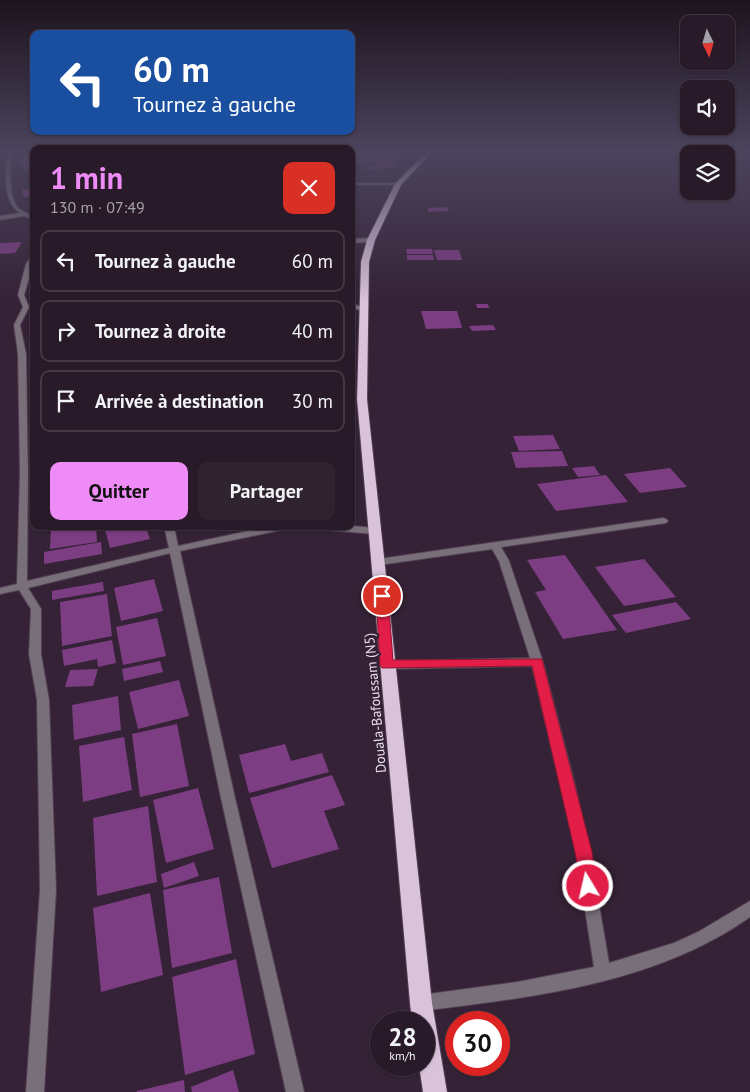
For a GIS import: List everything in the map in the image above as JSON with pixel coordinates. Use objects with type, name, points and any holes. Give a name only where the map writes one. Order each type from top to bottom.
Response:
[{"type":"highway","name":"Douala-Bafoussam (N5)","points":[[390,201],[371,240],[365,262],[358,308],[362,400],[421,1003],[435,1092]]},
{"type":"street","points":[[12,201],[17,209],[30,216]]},
{"type":"street","points":[[0,218],[25,214]]},
{"type":"street","points":[[355,241],[371,240]]},
{"type":"street","points":[[30,267],[21,295],[26,307],[17,325],[22,354],[24,472],[22,586],[36,608],[35,654],[43,700],[48,890],[35,1092]]},
{"type":"street","points":[[379,562],[496,547],[664,521]]},
{"type":"street","points":[[355,529],[374,531]]},
{"type":"street","points":[[171,530],[228,798],[295,1092]]},
{"type":"street","points":[[0,591],[176,548],[266,530]]},
{"type":"street","points":[[496,547],[504,561],[537,662],[583,852],[603,974]]},
{"type":"street","points":[[387,665],[537,662]]},
{"type":"street","points":[[421,1003],[480,996],[603,974],[645,962],[688,945],[730,924],[750,908]]},
{"type":"building","points":[[447,207],[449,211],[429,212],[427,208]]},
{"type":"building","points":[[22,242],[15,253],[0,254],[0,243]]},
{"type":"building","points":[[406,249],[432,249],[433,254],[407,254]]},
{"type":"building","points":[[434,250],[459,250],[462,260],[437,260]]},
{"type":"building","points":[[407,255],[433,255],[434,260],[407,260]]},
{"type":"building","points":[[476,304],[488,304],[489,308],[477,308]]},
{"type":"building","points":[[421,311],[457,311],[462,328],[426,329]]},
{"type":"building","points":[[493,325],[496,330],[472,331],[469,326]]},
{"type":"building","points":[[553,435],[560,449],[519,451],[513,436]]},
{"type":"building","points":[[562,451],[568,466],[516,468],[511,452]]},
{"type":"building","points":[[594,466],[600,475],[578,477],[572,468]]},
{"type":"building","points":[[670,468],[687,487],[640,493],[624,474]]},
{"type":"building","points":[[606,475],[628,502],[556,511],[537,484]]},
{"type":"building","points":[[51,530],[96,530],[97,542],[50,549]]},
{"type":"building","points":[[105,530],[147,530],[150,539],[110,548]]},
{"type":"building","points":[[101,542],[102,554],[44,564],[44,552]]},
{"type":"building","points":[[565,555],[617,630],[563,639],[535,592],[546,590],[527,560]]},
{"type":"building","points":[[644,559],[676,597],[624,606],[595,567]]},
{"type":"building","points":[[154,579],[163,611],[121,621],[114,588]]},
{"type":"building","points":[[103,582],[104,591],[52,600],[52,591]]},
{"type":"building","points":[[107,594],[112,636],[62,646],[60,602]]},
{"type":"building","points":[[676,602],[691,619],[626,633],[612,615]]},
{"type":"building","points":[[157,618],[166,656],[123,665],[116,627]]},
{"type":"building","points":[[112,640],[116,663],[98,667],[97,659],[64,666],[62,650]]},
{"type":"building","points":[[160,661],[163,672],[124,681],[122,669]]},
{"type":"building","points":[[98,669],[93,686],[65,687],[70,670]]},
{"type":"building","points":[[179,680],[189,716],[138,729],[129,692]]},
{"type":"building","points":[[118,696],[121,730],[74,740],[72,705]]},
{"type":"building","points":[[177,724],[189,786],[140,797],[132,734]]},
{"type":"building","points":[[124,737],[132,790],[83,802],[79,746]]},
{"type":"building","points":[[285,744],[291,761],[322,753],[329,772],[249,793],[239,755]]},
{"type":"building","points":[[332,775],[345,805],[324,811],[339,849],[272,868],[250,798]]},
{"type":"building","points":[[198,788],[214,849],[166,863],[153,800]]},
{"type":"building","points":[[148,806],[157,882],[97,896],[93,818]]},
{"type":"building","points":[[194,862],[199,876],[164,888],[161,874]]},
{"type":"building","points":[[219,877],[232,953],[172,968],[163,890]]},
{"type":"building","points":[[150,893],[163,975],[101,992],[93,908]]},
{"type":"building","points":[[236,959],[255,1054],[185,1075],[172,977]]},
{"type":"building","points":[[233,1070],[239,1092],[192,1092],[191,1087]]},
{"type":"building","points":[[184,1080],[185,1092],[137,1092],[137,1091]]},
{"type":"route","points":[[382,596],[387,665],[537,662],[552,729],[568,785],[583,852],[588,886]]}]
